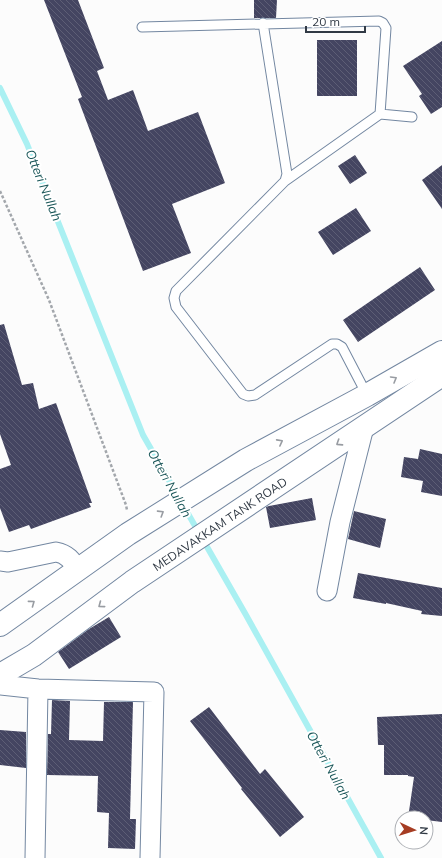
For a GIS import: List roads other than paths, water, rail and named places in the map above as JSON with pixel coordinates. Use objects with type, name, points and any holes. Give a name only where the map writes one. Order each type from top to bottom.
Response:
[{"type":"main road","points":[[0,625],[128,534],[246,460],[367,395],[442,352]]},
{"type":"main road","name":"MEDAVAKKAM TANK ROAD","points":[[0,675],[34,655],[132,582],[442,375]]},
{"type":"street","points":[[327,591],[340,522],[364,427]]},
{"type":"street","points":[[0,561],[8,562],[56,552],[62,553],[73,561],[77,570]]},
{"type":"street","points":[[0,685],[38,689],[154,692],[150,858]]},
{"type":"street","points":[[35,858],[38,689]]},
{"type":"lane","points":[[142,27],[379,20],[386,28],[380,114]]},
{"type":"lane","points":[[263,23],[287,174],[285,181]]},
{"type":"lane","points":[[367,395],[342,347],[338,344],[332,344],[255,395],[248,396],[243,394],[176,307],[174,298],[176,291],[285,181],[380,114],[412,117]]},
{"type":"waterway","name":"Otteri Nullah","points":[[0,88],[27,144],[143,435],[246,615],[381,858]]}]
